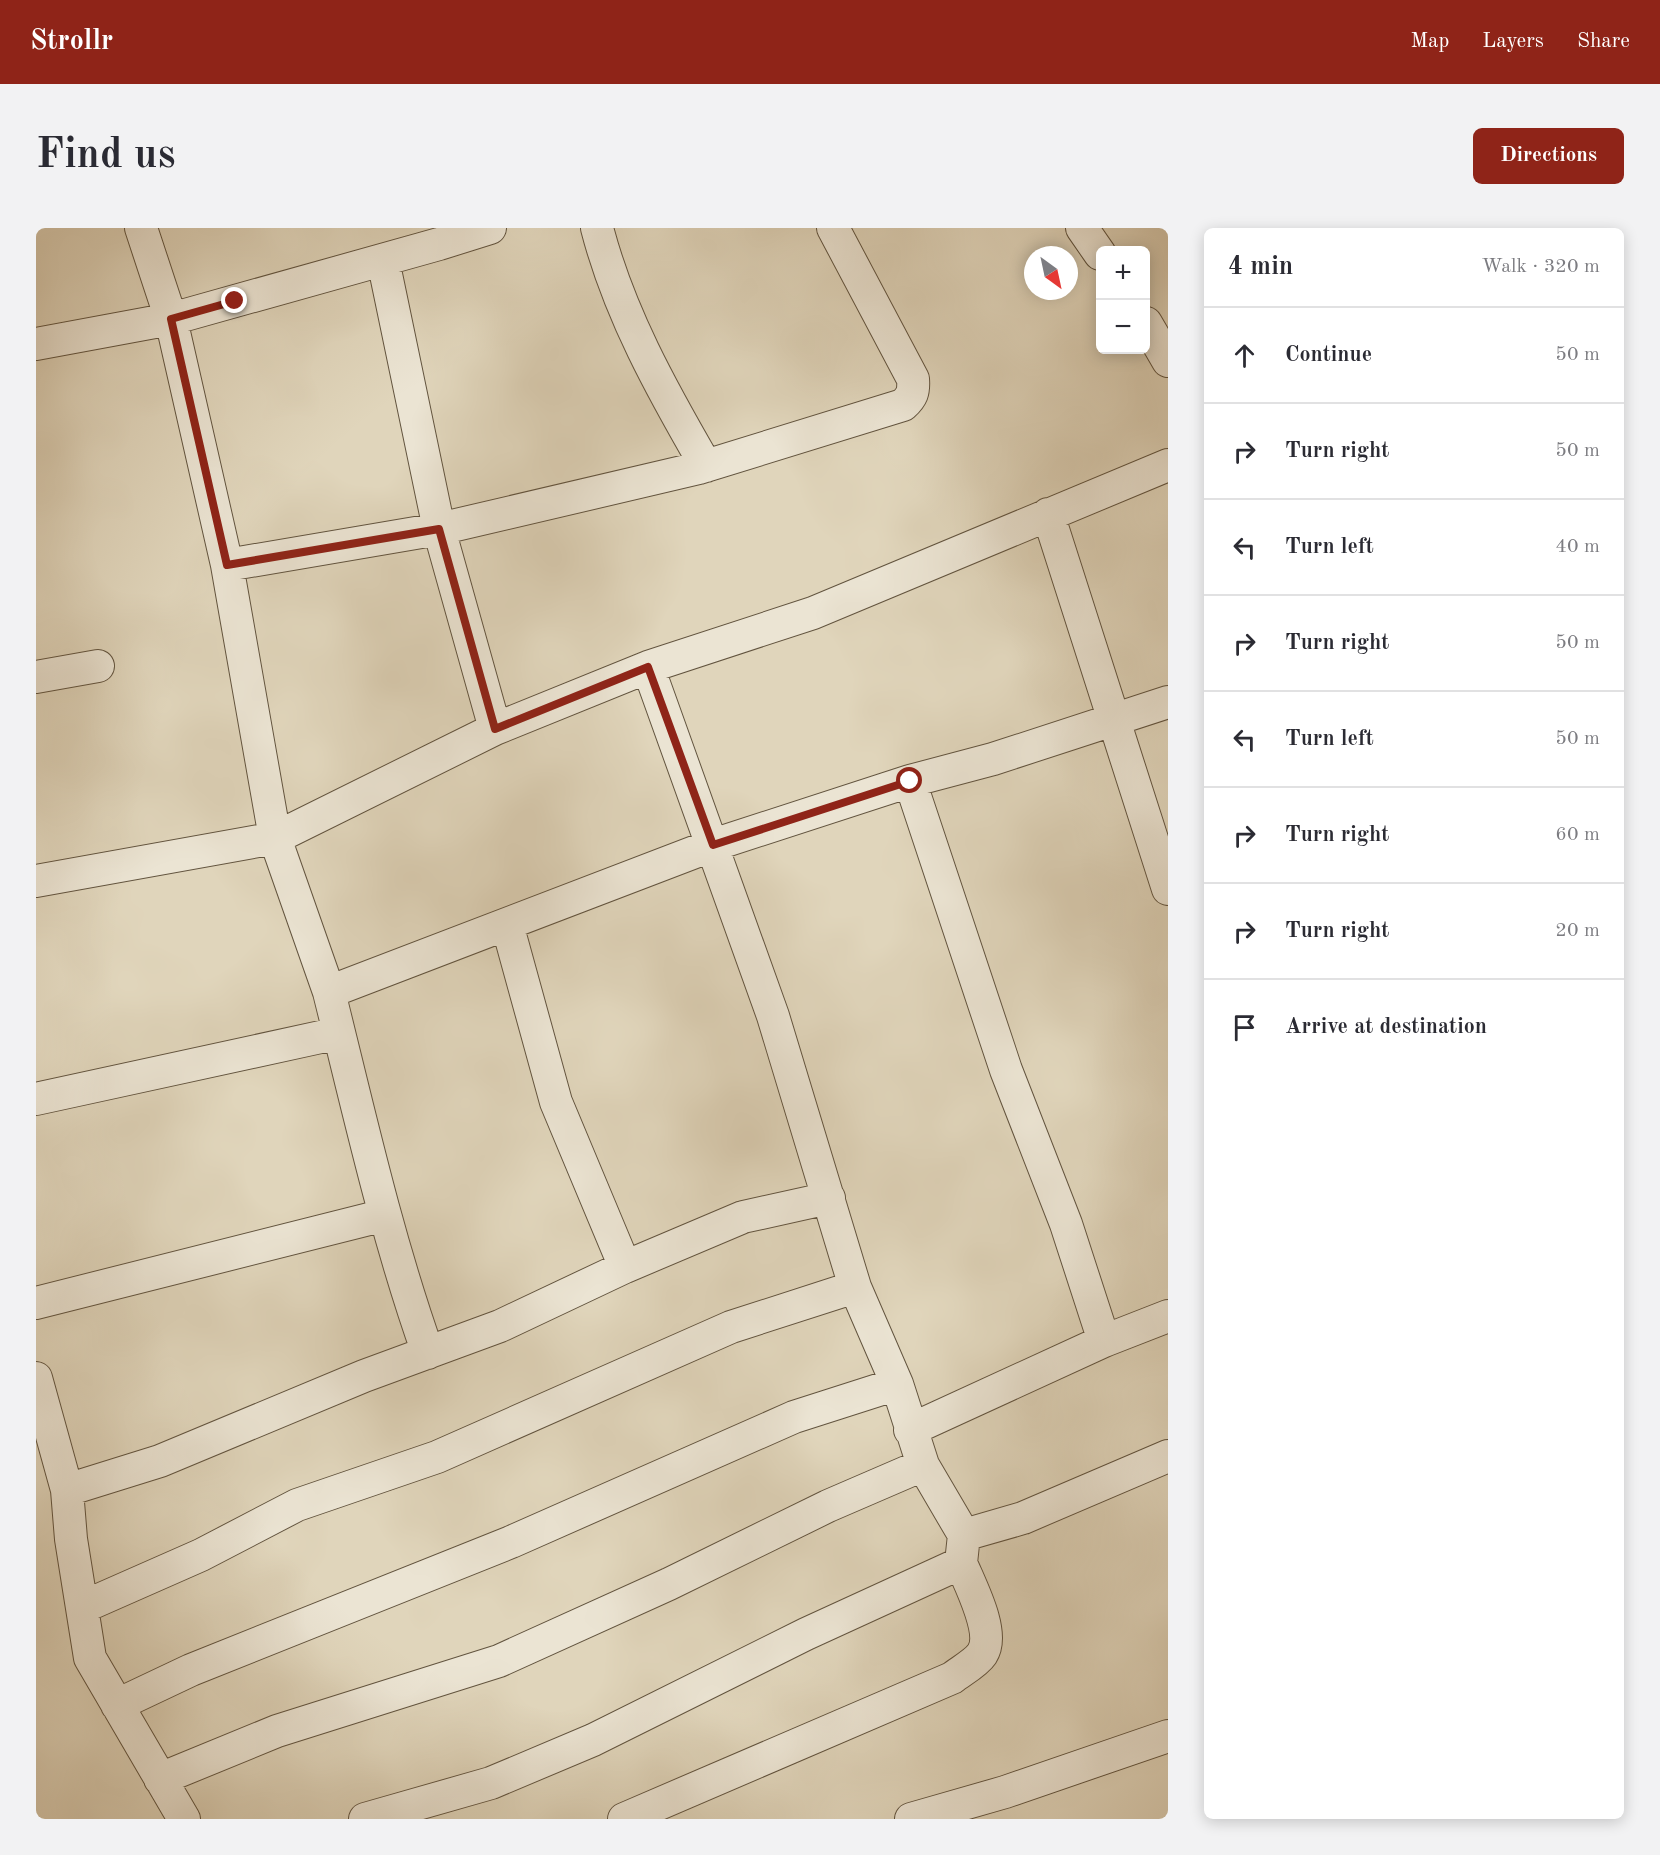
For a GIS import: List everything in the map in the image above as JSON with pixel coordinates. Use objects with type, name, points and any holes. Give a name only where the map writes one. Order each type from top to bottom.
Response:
[{"type":"street","points":[[141,228],[171,319],[227,565],[275,838],[328,992],[385,1215],[411,1305],[428,1353]]},
{"type":"street","points":[[36,344],[171,319],[489,228]]},
{"type":"street","points":[[597,228],[605,259],[629,321],[675,412],[706,466]]},
{"type":"street","points":[[227,565],[439,529],[706,466],[903,405],[911,398],[914,388],[913,379],[833,228]]},
{"type":"street","points":[[383,260],[439,529],[495,729]]},
{"type":"street","points":[[1150,330],[1168,361]]},
{"type":"street","points":[[36,880],[275,838],[495,729],[648,667],[813,613],[1168,465]]},
{"type":"street","points":[[1048,514],[1168,889]]},
{"type":"street","points":[[36,676],[98,666]]},
{"type":"street","points":[[624,1819],[952,1678],[981,1656],[986,1645],[985,1622],[963,1549],[923,1465],[897,1384],[855,1287],[773,1016],[648,667]]},
{"type":"street","points":[[328,992],[713,845],[910,781],[993,759],[1168,702]]},
{"type":"street","points":[[910,781],[1006,1070],[1066,1224],[1104,1341]]},
{"type":"street","points":[[507,924],[556,1102],[625,1267]]},
{"type":"street","points":[[36,1100],[339,1033]]},
{"type":"street","points":[[67,1490],[159,1461],[364,1376],[500,1326],[625,1267],[742,1217],[829,1198]]},
{"type":"street","points":[[36,1303],[385,1215]]},
{"type":"street","points":[[82,1607],[201,1555],[297,1505],[437,1457],[731,1327],[855,1287]]},
{"type":"street","points":[[910,1430],[1104,1341],[1168,1316]]},
{"type":"street","points":[[36,1378],[67,1490],[71,1539],[90,1658],[184,1819]]},
{"type":"street","points":[[117,1705],[191,1670],[511,1542],[794,1416],[897,1384]]},
{"type":"street","points":[[365,1819],[491,1783],[593,1740],[806,1634],[1023,1518],[1168,1456]]},
{"type":"street","points":[[160,1779],[277,1731],[499,1661],[669,1584],[828,1506],[923,1465]]},
{"type":"street","points":[[911,1819],[1005,1792],[1168,1736]]},
{"type":"route","points":[[235,301],[171,319],[227,565],[439,529],[495,729],[648,667],[713,845],[910,781]]}]
